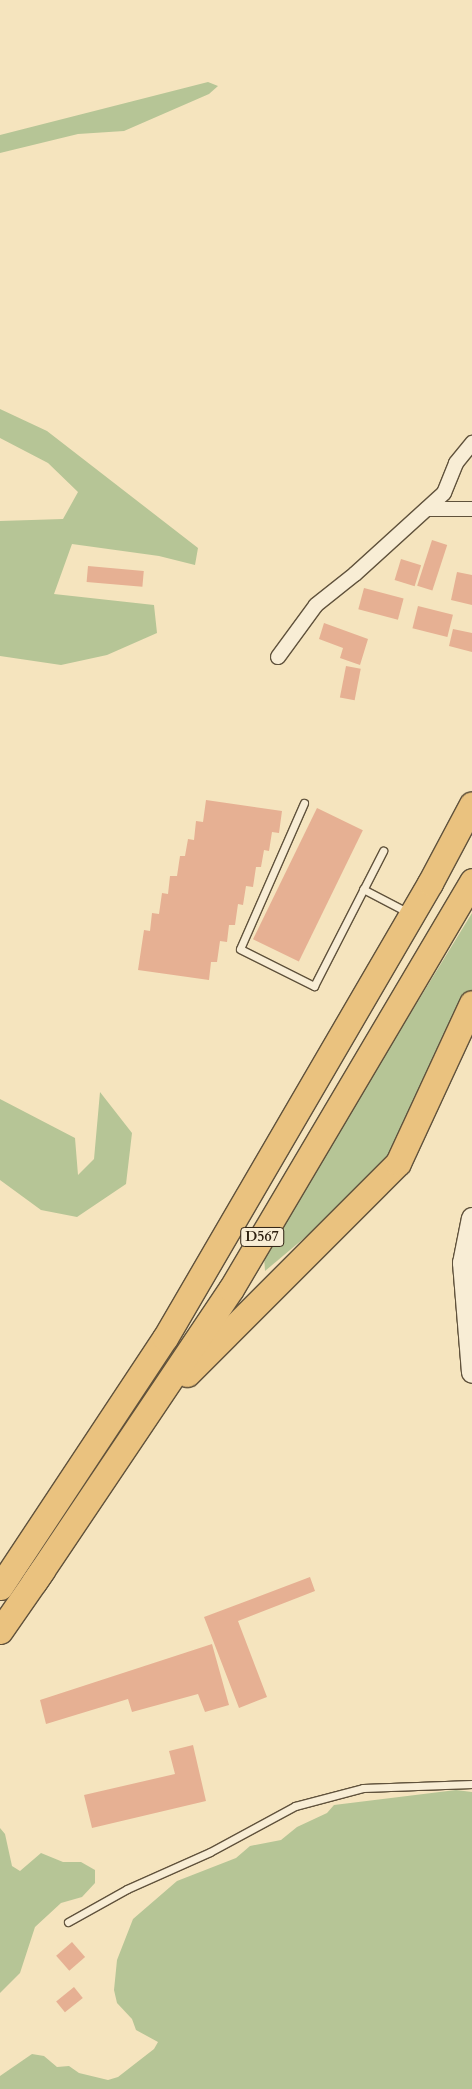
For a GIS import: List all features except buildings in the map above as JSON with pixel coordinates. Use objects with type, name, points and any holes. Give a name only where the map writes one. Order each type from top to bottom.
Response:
[{"type":"highway","points":[[430,883],[472,804]]},
{"type":"highway","name":"D567","points":[[0,1587],[165,1338],[430,883],[472,824]]},
{"type":"highway","name":"D567","points":[[0,1631],[231,1289],[472,881]]},
{"type":"highway","points":[[34,1582],[172,1388],[398,1163],[472,1003]]},
{"type":"street","points":[[278,657],[316,605],[444,493],[456,464],[472,443]]},
{"type":"street","points":[[427,509],[472,509]]},
{"type":"street","points":[[472,1218],[463,1263],[472,1373]]},
{"type":"lane","points":[[304,803],[240,949],[314,986],[382,851]]},
{"type":"lane","points":[[363,890],[412,915]]},
{"type":"lane","points":[[68,1922],[295,1806],[363,1788],[472,1784]]},
{"type":"green space","points":[[208,82],[218,86],[209,94],[124,131],[78,134],[0,153],[0,135]]},
{"type":"green space","points":[[0,409],[47,431],[198,548],[195,565],[159,556],[72,544],[54,594],[154,605],[157,633],[107,655],[61,665],[0,656],[0,521],[63,519],[78,492],[48,463],[0,438]]},
{"type":"green space","points":[[472,913],[472,1000],[400,1147],[371,1182],[265,1271],[264,1256],[277,1231]]},
{"type":"green space","points":[[100,1092],[132,1133],[126,1184],[77,1217],[41,1210],[0,1180],[0,1099],[75,1138],[78,1175],[94,1159]]},
{"type":"green space","points":[[456,1790],[472,1792],[472,2089],[0,2089],[0,2076],[32,2054],[44,2056],[57,2067],[69,2066],[79,2073],[108,2080],[118,2077],[154,2049],[158,2042],[136,2030],[132,2019],[117,2003],[114,1990],[117,1960],[133,1919],[177,1881],[236,1858],[250,1846],[281,1840],[297,1827],[327,1813],[334,1805]]},
{"type":"green space","points":[[0,1828],[5,1834],[12,1866],[20,1871],[41,1853],[63,1862],[81,1862],[95,1870],[95,1883],[82,1897],[61,1903],[35,1927],[20,1973],[0,1993]]}]
